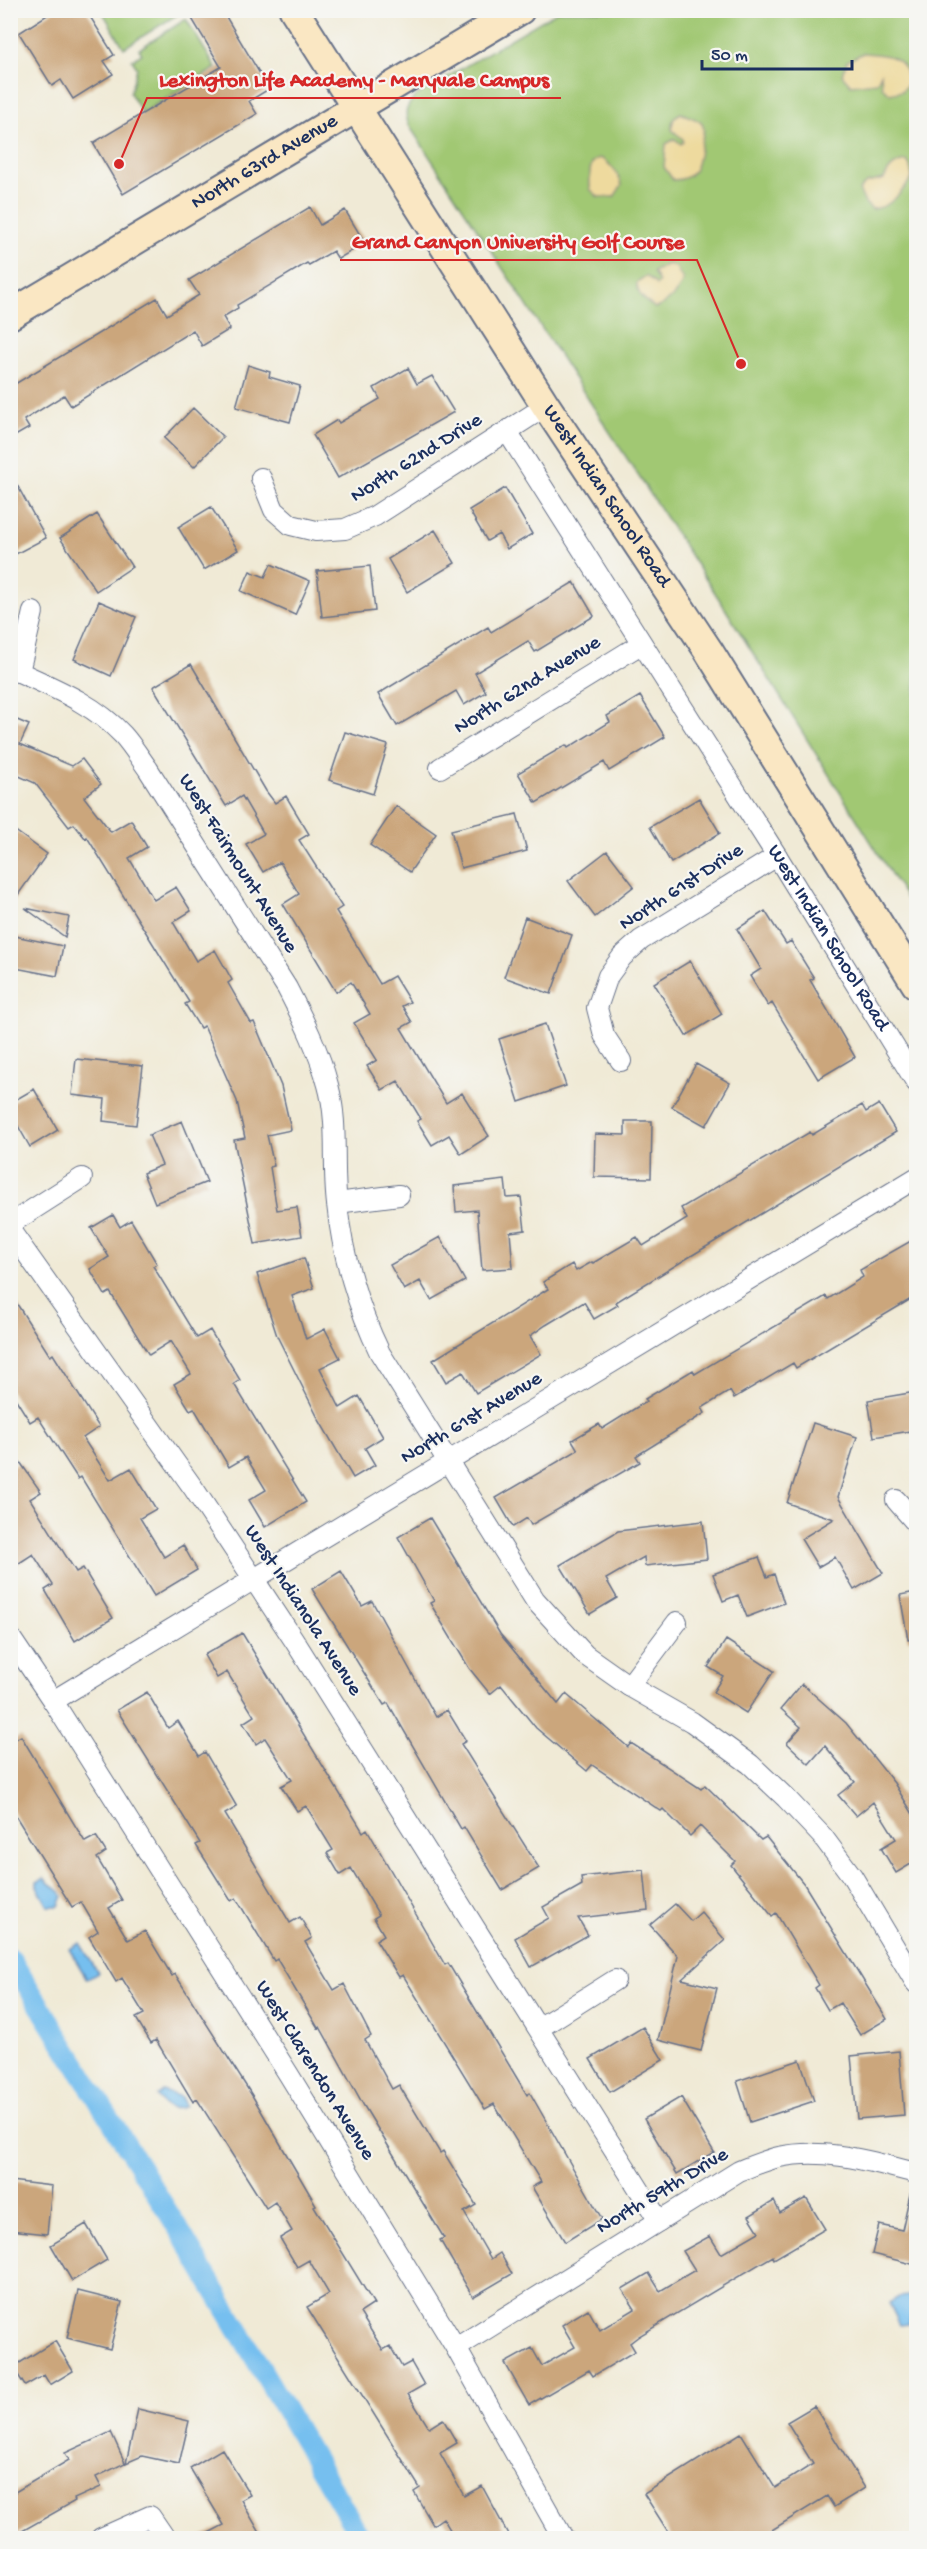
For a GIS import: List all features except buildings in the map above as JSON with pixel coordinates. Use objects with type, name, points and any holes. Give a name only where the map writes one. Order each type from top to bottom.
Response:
[{"type":"main road","name":"West Indian School Road","points":[[294,10],[546,406],[708,650],[916,984]]},
{"type":"main road","name":"North 63rd Avenue","points":[[10,315],[520,10]]},
{"type":"street","name":"North 62nd Drive","points":[[261,477],[274,510],[291,525],[316,531],[345,529],[375,516],[546,406]]},
{"type":"street","name":"West Indian School Road","points":[[507,431],[777,856],[916,1082]]},
{"type":"street","name":"West Fairmount Avenue","points":[[33,612],[15,671],[67,694],[97,712],[123,735],[148,769],[287,988],[303,1020],[328,1086],[334,1122],[337,1203],[352,1275],[366,1324],[380,1353],[534,1600],[585,1654],[629,1686],[692,1722],[750,1764],[786,1798],[823,1837],[852,1876],[916,1983]]},
{"type":"street","name":"North 62nd Avenue","points":[[440,768],[641,644]]},
{"type":"street","name":"North 61st Drive","points":[[621,1061],[604,1035],[597,1008],[608,976],[622,957],[641,940],[777,856]]},
{"type":"street","points":[[10,1224],[82,1178]]},
{"type":"street","name":"North 61st Avenue","points":[[53,1701],[916,1178]]},
{"type":"street","points":[[337,1203],[399,1195]]},
{"type":"street","name":"West Indianola Avenue","points":[[10,1230],[194,1489],[254,1579],[659,2221]]},
{"type":"street","points":[[896,1500],[916,1523]]},
{"type":"street","points":[[629,1686],[677,1622]]},
{"type":"street","name":"West Clarendon Avenue","points":[[10,1637],[53,1701],[289,2075],[456,2348],[563,2538]]},
{"type":"street","points":[[539,2028],[615,1980]]},
{"type":"street","name":"North 59th Drive","points":[[456,2348],[740,2171],[777,2157],[824,2154],[854,2158],[916,2173]]},
{"type":"street","points":[[101,2538],[150,2516],[165,2538]]},
{"type":"green space","points":[[179,10],[180,13],[124,48],[102,11]]},
{"type":"green space","points":[[558,11],[916,11],[916,914],[721,602],[408,122],[407,110],[417,95]]},
{"type":"green space","points":[[186,19],[216,68],[142,113],[130,93],[137,68],[132,60],[142,54],[139,49]]},
{"type":"sand","points":[[863,53],[879,54],[899,61],[907,74],[909,83],[902,91],[890,94],[882,87],[881,74],[877,82],[851,85],[842,75],[847,61]]},
{"type":"sand","points":[[681,113],[700,122],[704,131],[695,169],[688,177],[673,180],[664,167],[666,144],[675,139],[681,144],[683,142],[683,139],[672,130],[676,116]]},
{"type":"sand","points":[[600,158],[613,169],[622,185],[614,197],[598,197],[590,189],[591,166]]},
{"type":"sand","points":[[907,161],[912,178],[900,194],[885,206],[872,209],[865,203],[859,190],[866,183],[884,179],[893,167]]},
{"type":"sand","points":[[668,264],[676,267],[683,280],[672,297],[655,308],[640,294],[637,282],[646,276],[657,285],[659,282],[653,272]]},
{"type":"water","points":[[44,1878],[63,1896],[59,1906],[48,1906],[37,1887],[37,1882]]},
{"type":"water","points":[[80,1943],[98,1973],[87,1979],[69,1949]]},
{"type":"water","points":[[163,2091],[181,2097],[185,2106],[177,2109],[166,2106],[157,2096]]},
{"type":"water","points":[[899,2297],[914,2298],[909,2324],[900,2325],[889,2303]]},
{"type":"waterway","points":[[10,1958],[184,2238],[361,2538]]},
{"type":"place","name":"Lexington Life Academy - Maryvale Campus","points":[[119,164]]},
{"type":"place","name":"Grand Canyon University Golf Course","points":[[741,364]]}]
